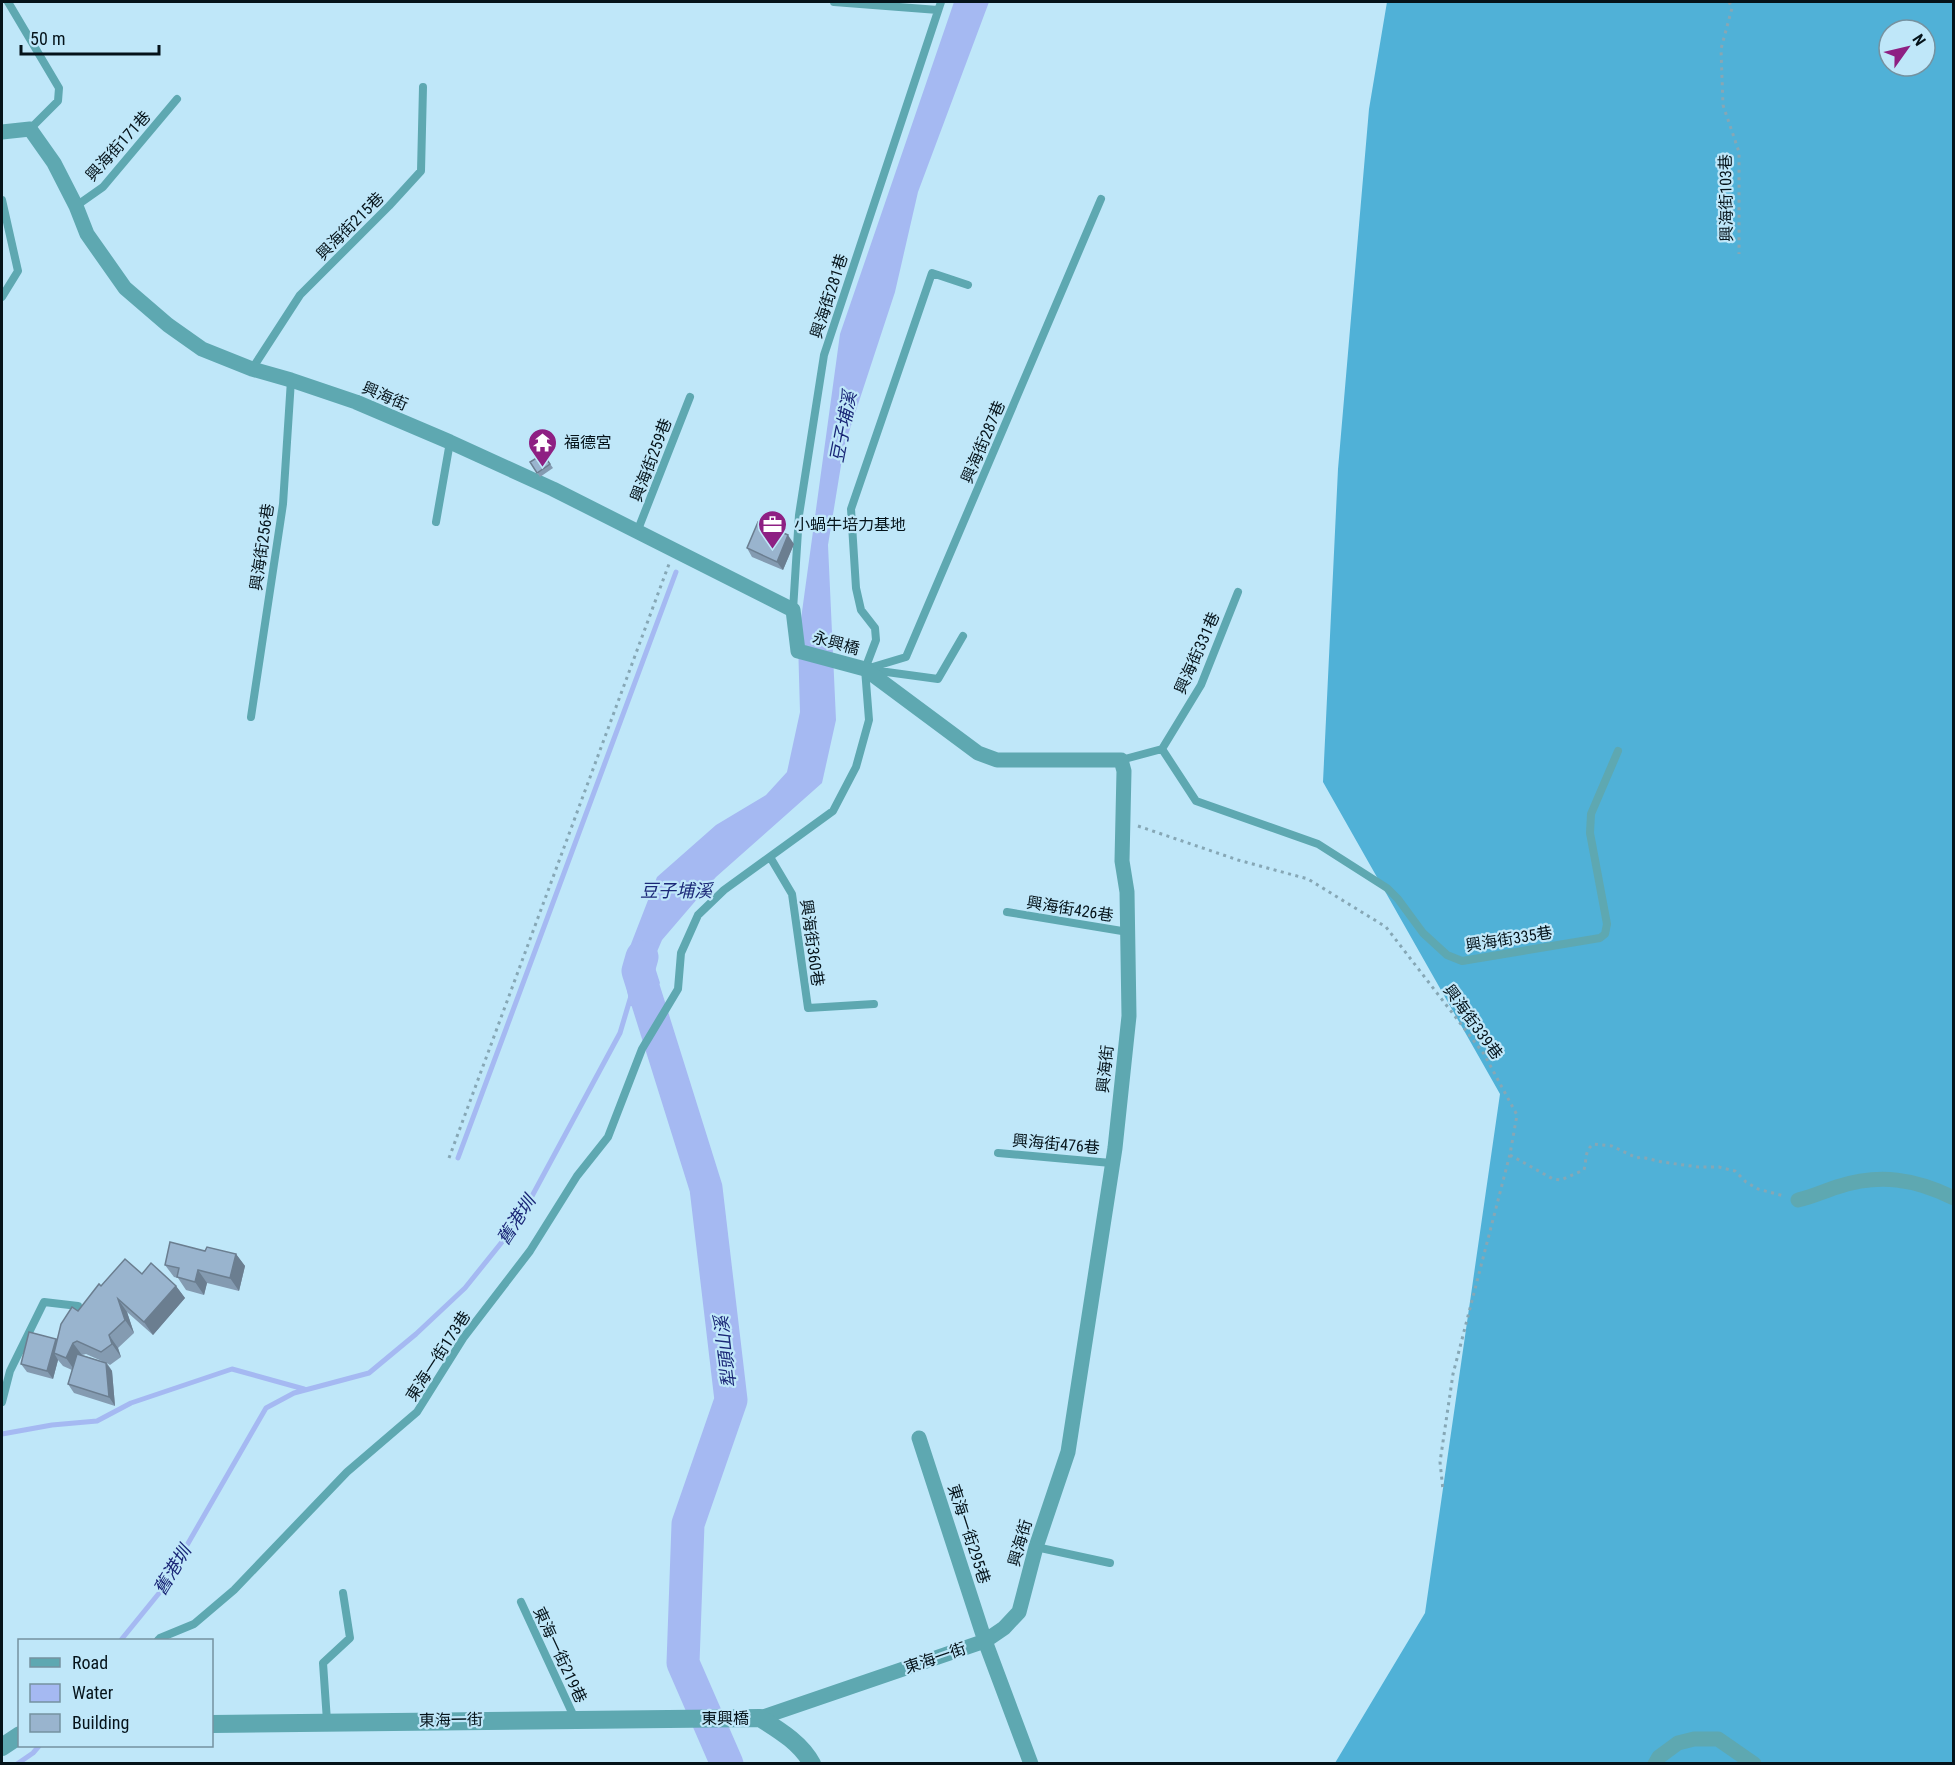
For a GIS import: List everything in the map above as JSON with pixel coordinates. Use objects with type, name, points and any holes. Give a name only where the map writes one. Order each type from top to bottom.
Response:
[{"type":"street","points":[[2,132],[30,129]]},
{"type":"street","name":"興海街","points":[[30,129],[54,163],[76,206],[87,234],[125,288],[168,325],[202,349],[252,369],[356,402],[450,442],[553,489],[793,610]]},
{"type":"street","name":"永興橋","points":[[793,610],[798,651],[865,669]]},
{"type":"street","points":[[865,669],[978,753],[997,760],[1122,760]]},
{"type":"street","name":"興海街","points":[[985,1641],[1004,1628],[1019,1612],[1036,1547],[1068,1452],[1114,1148],[1129,1016],[1127,892],[1122,861],[1124,771],[1122,760]]},
{"type":"street","points":[[1798,1200],[1839,1186],[1894,1179],[1930,1187],[1953,1198]]},
{"type":"street","name":"東海一街295巷","points":[[919,1438],[985,1641]]},
{"type":"street","name":"東海一街","points":[[760,1718],[985,1641],[1031,1764]]},
{"type":"street","name":"東海一街","points":[[213,1724],[690,1718]]},
{"type":"street","name":"東興橋","points":[[690,1718],[760,1718]]},
{"type":"street","points":[[760,1718],[787,1736],[812,1764]]},
{"type":"street","points":[[2,1747],[18,1736]]},
{"type":"street","points":[[1655,1764],[1659,1757],[1678,1743],[1694,1739],[1718,1739],[1754,1764]]},
{"type":"lane","points":[[8,2],[59,88],[58,100],[30,129]]},
{"type":"lane","points":[[834,2],[938,10]]},
{"type":"lane","name":"興海街281巷","points":[[793,610],[799,515],[824,355],[941,2]]},
{"type":"lane","name":"興海街215巷","points":[[252,369],[300,295],[421,171],[423,87]]},
{"type":"lane","name":"興海街171巷","points":[[76,206],[103,187],[177,99]]},
{"type":"lane","name":"興海街287巷","points":[[865,669],[906,657],[1101,199]]},
{"type":"lane","points":[[2,200],[18,271],[2,297]]},
{"type":"lane","points":[[770,857],[833,811],[856,767],[869,720],[865,669],[876,640],[875,628],[861,610],[856,588],[850,509],[932,273],[968,285]]},
{"type":"lane","name":"興海街256巷","points":[[251,717],[283,504],[291,380]]},
{"type":"lane","name":"興海街259巷","points":[[637,532],[690,397]]},
{"type":"lane","points":[[436,522],[450,442]]},
{"type":"lane","name":"興海街331巷","points":[[1162,749],[1201,685],[1238,592]]},
{"type":"lane","points":[[865,669],[938,679],[963,636]]},
{"type":"lane","points":[[1122,760],[1162,749]]},
{"type":"lane","name":"興海街335巷","points":[[1162,749],[1196,801],[1318,844],[1387,888],[1423,933],[1447,955],[1462,961],[1600,938],[1605,934],[1607,924],[1590,833],[1591,814],[1618,751]]},
{"type":"lane","name":"東海一街173巷","points":[[159,1639],[194,1624],[234,1590],[347,1472],[417,1412],[464,1337],[530,1251],[577,1176],[608,1137],[642,1049],[678,989],[681,953],[698,915],[724,890],[770,857]]},
{"type":"lane","name":"興海街360巷","points":[[770,857],[792,894],[808,1008],[874,1004]]},
{"type":"lane","name":"興海街426巷","points":[[1007,912],[1128,932]]},
{"type":"lane","name":"興海街476巷","points":[[998,1153],[1111,1163]]},
{"type":"lane","points":[[2,1402],[10,1371],[44,1302],[78,1306]]},
{"type":"lane","points":[[1036,1547],[1110,1563]]},
{"type":"lane","points":[[327,1722],[323,1663],[350,1638],[343,1593]]},
{"type":"lane","name":"東海一街219巷","points":[[521,1602],[575,1719]]},
{"type":"path","name":"興海街103巷","points":[[1729,2],[1732,8],[1721,49],[1722,94],[1723,105],[1739,152],[1739,254]]},
{"type":"path","points":[[449,1158],[674,551]]},
{"type":"path","name":"興海街339巷","points":[[1122,821],[1238,861],[1308,879],[1386,927],[1484,1054],[1517,1115],[1510,1154],[1453,1374],[1440,1462],[1443,1490]]},
{"type":"path","points":[[1510,1154],[1553,1179],[1562,1180],[1584,1170],[1586,1153],[1593,1144],[1609,1145],[1637,1158],[1698,1167],[1719,1167],[1735,1171],[1746,1182],[1758,1189],[1798,1200]]},
{"type":"shaded area","points":[[1387,2],[1953,2],[1953,1763],[1335,1763],[1425,1613],[1500,1094],[1323,782],[1338,469],[1369,109]]},
{"type":"water","name":"豆子埔溪","points":[[954,2],[989,2],[918,192],[895,292],[844,447],[828,545],[836,720],[822,783],[716,877],[662,940],[653,961],[660,983],[643,1007],[630,1006],[623,969],[657,877],[716,825],[766,795],[787,772],[800,712],[798,641],[840,334]]},
{"type":"building","points":[[543,454],[550,464],[537,473],[530,462]]},
{"type":"building","points":[[758,522],[788,535],[777,562],[747,548]]},
{"type":"building","points":[[170,1242],[205,1251],[207,1247],[236,1254],[230,1278],[198,1270],[195,1282],[177,1277],[179,1268],[165,1265]]},
{"type":"building","points":[[125,1259],[142,1274],[151,1263],[176,1286],[144,1322],[118,1299],[125,1320],[109,1335],[112,1344],[101,1352],[77,1341],[73,1343],[66,1358],[54,1353],[61,1324],[72,1307],[78,1311],[99,1284],[101,1286]]},
{"type":"building","points":[[29,1332],[56,1339],[47,1371],[21,1364]]},
{"type":"building","points":[[77,1354],[106,1363],[109,1397],[68,1384]]},
{"type":"waterway","points":[[458,1158],[676,572]]},
{"type":"waterway","name":"犁頭山溪","points":[[642,957],[638,971],[706,1188],[731,1400],[688,1524],[683,1663],[727,1764]]},
{"type":"waterway","name":"舊港圳","points":[[122,1639],[160,1592],[266,1408],[294,1393],[369,1373],[416,1334],[465,1288],[518,1222],[620,1033],[631,996]]},
{"type":"waterway","name":"舊港圳","points":[[2,1434],[52,1425],[97,1421],[131,1403],[232,1369],[304,1389]]},
{"type":"waterway","name":"舊港圳","points":[[17,1764],[38,1747]]},
{"type":"place","name":"福德宮","points":[[543,468]]},
{"type":"place","name":"小蝸牛培力基地","points":[[773,550]]}]
